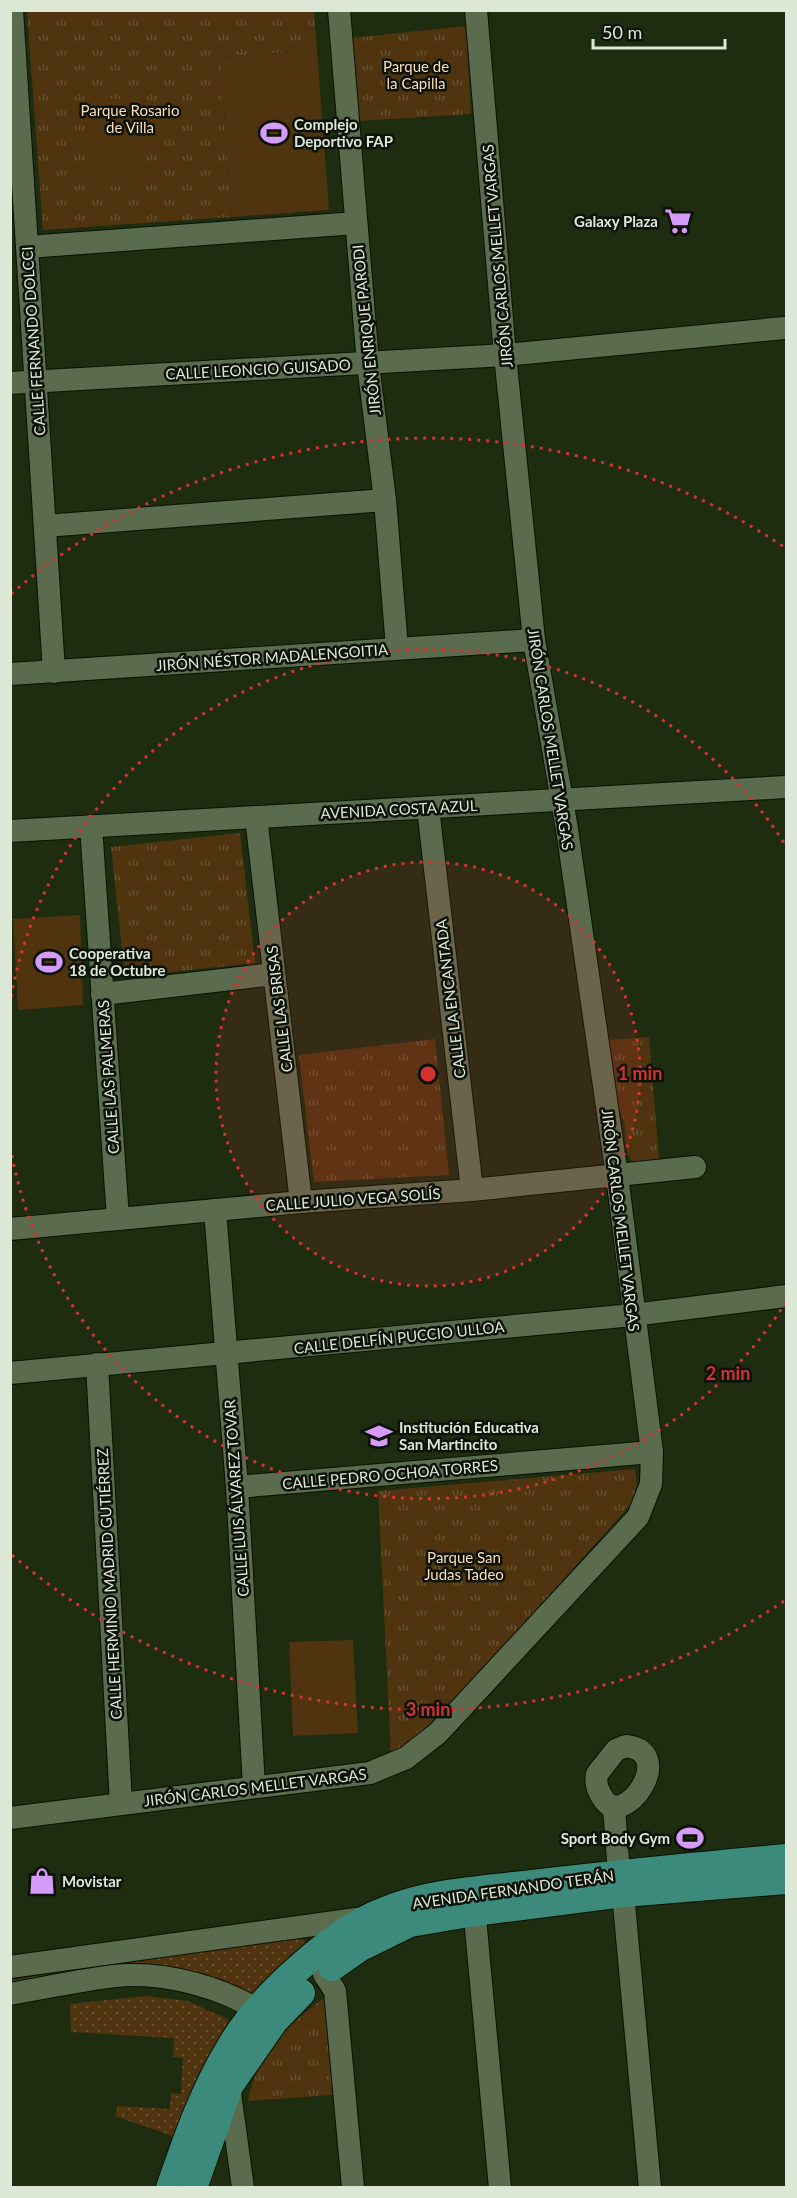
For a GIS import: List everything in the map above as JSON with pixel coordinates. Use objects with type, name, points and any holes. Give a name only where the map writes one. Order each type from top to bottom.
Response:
[{"type":"main road","name":"AVENIDA FERNANDO TERÁN","points":[[193,2187],[229,2086],[266,2015],[295,1972],[369,1918],[400,1905],[474,1901],[621,1883],[786,1858]]},
{"type":"main road","name":"AVENIDA FERNANDO TERÁN","points":[[621,1883],[786,1880]]},
{"type":"main road","name":"AVENIDA FERNANDO TERÁN","points":[[170,2187],[211,2082],[232,2044],[266,2015],[358,1948],[389,1931],[474,1901]]},
{"type":"street","name":"CALLE FERNANDO DOLCCI","points":[[12,10],[54,672]]},
{"type":"street","name":"JIRÓN ENRIQUE PARODI","points":[[339,10],[368,364],[385,500],[397,648]]},
{"type":"street","name":"JIRÓN CARLOS MELLET VARGAS","points":[[10,1818],[370,1773],[406,1758],[438,1733],[638,1517],[651,1484],[652,1452],[617,1176],[562,800],[534,640],[505,355],[476,10]]},
{"type":"street","points":[[27,247],[356,223]]},
{"type":"street","name":"CALLE LEONCIO GUISADO","points":[[10,383],[505,355],[784,328]]},
{"type":"street","points":[[45,526],[385,500]]},
{"type":"street","name":"JIRÓN NÉSTOR MADALENGOITIA","points":[[10,675],[534,640]]},
{"type":"street","name":"AVENIDA COSTA AZUL","points":[[10,831],[786,787]]},
{"type":"street","name":"CALLE LA ENCANTADA","points":[[428,808],[472,1190]]},
{"type":"street","name":"CALLE LAS BRISAS","points":[[256,817],[301,1202]]},
{"type":"street","name":"CALLE LAS PALMERAS","points":[[91,826],[118,1219]]},
{"type":"street","points":[[102,994],[274,974]]},
{"type":"street","name":"CALLE JULIO VEGA SOLÍS","points":[[10,1229],[301,1202],[472,1190],[695,1167]]},
{"type":"street","name":"CALLE LUIS ÁLVAREZ TOVAR","points":[[215,1210],[237,1487],[254,1787]]},
{"type":"street","name":"CALLE DELFÍN PUCCIO ULLOA","points":[[10,1373],[633,1315],[786,1296]]},
{"type":"street","name":"CALLE HERMINIO MADRID GUTIÉRREZ","points":[[97,1364],[121,1804]]},
{"type":"street","name":"CALLE PEDRO OCHOA TORRES","points":[[237,1487],[652,1452]]},
{"type":"street","points":[[614,1808],[650,2187]]},
{"type":"street","points":[[474,1901],[500,2187]]},
{"type":"street","points":[[10,1967],[369,1918]]},
{"type":"street","points":[[324,1974],[335,1991],[353,2187]]},
{"type":"street","points":[[10,1994],[117,1976],[163,1978],[213,1990],[266,2015]]},
{"type":"street","points":[[229,2086],[243,2187]]},
{"type":"green space","name":"Parque Rosario de Villa","points":[[27,11],[314,11],[317,50],[220,57],[232,217],[43,230]]},
{"type":"green space","name":"Parque de la Capilla","points":[[466,26],[471,114],[359,121],[351,38]]},
{"type":"green space","name":"Complejo Deportivo FAP","points":[[317,50],[329,210],[232,217],[220,57]]},
{"type":"green space","points":[[142,97],[148,185],[93,188],[87,101]]},
{"type":"green space","points":[[240,833],[255,963],[125,977],[111,847]]},
{"type":"green space","name":"Cooperativa 18 de Octubre","points":[[80,915],[83,1005],[18,1010],[13,919]]},
{"type":"green space","points":[[649,1037],[659,1159],[632,1162],[627,1153],[624,1120],[617,1104],[609,1040]]},
{"type":"green space","points":[[435,1039],[449,1175],[314,1182],[299,1055]]},
{"type":"green space","name":"Parque San Judas Tadeo","points":[[635,1469],[637,1486],[633,1502],[434,1723],[391,1754],[378,1491]]},
{"type":"green space","points":[[353,1640],[358,1733],[293,1736],[289,1642]]},
{"type":"green space","points":[[299,1937],[313,1947],[258,1988],[251,1997],[196,1978],[11,1988],[11,1980]]},
{"type":"green space","points":[[146,1996],[188,2001],[229,2020],[197,2077],[173,2136],[115,2116],[118,2106],[170,2109],[171,2093],[181,2094],[183,2058],[173,2057],[174,2038],[71,2032],[70,2004]]},
{"type":"green space","points":[[327,1996],[333,2095],[248,2101],[258,2069],[277,2041],[301,2016]]},
{"type":"place","name":"Complejo Deportivo FAP","points":[[274,133]]},
{"type":"place","name":"Galaxy Plaza","points":[[678,221]]},
{"type":"place","name":"Cooperativa 18 de Octubre","points":[[49,962]]},
{"type":"place","name":"Institución Educativa San Martincito","points":[[379,1436]]},
{"type":"place","name":"Sport Body Gym","points":[[690,1838]]},
{"type":"place","name":"Movistar","points":[[42,1881]]}]
